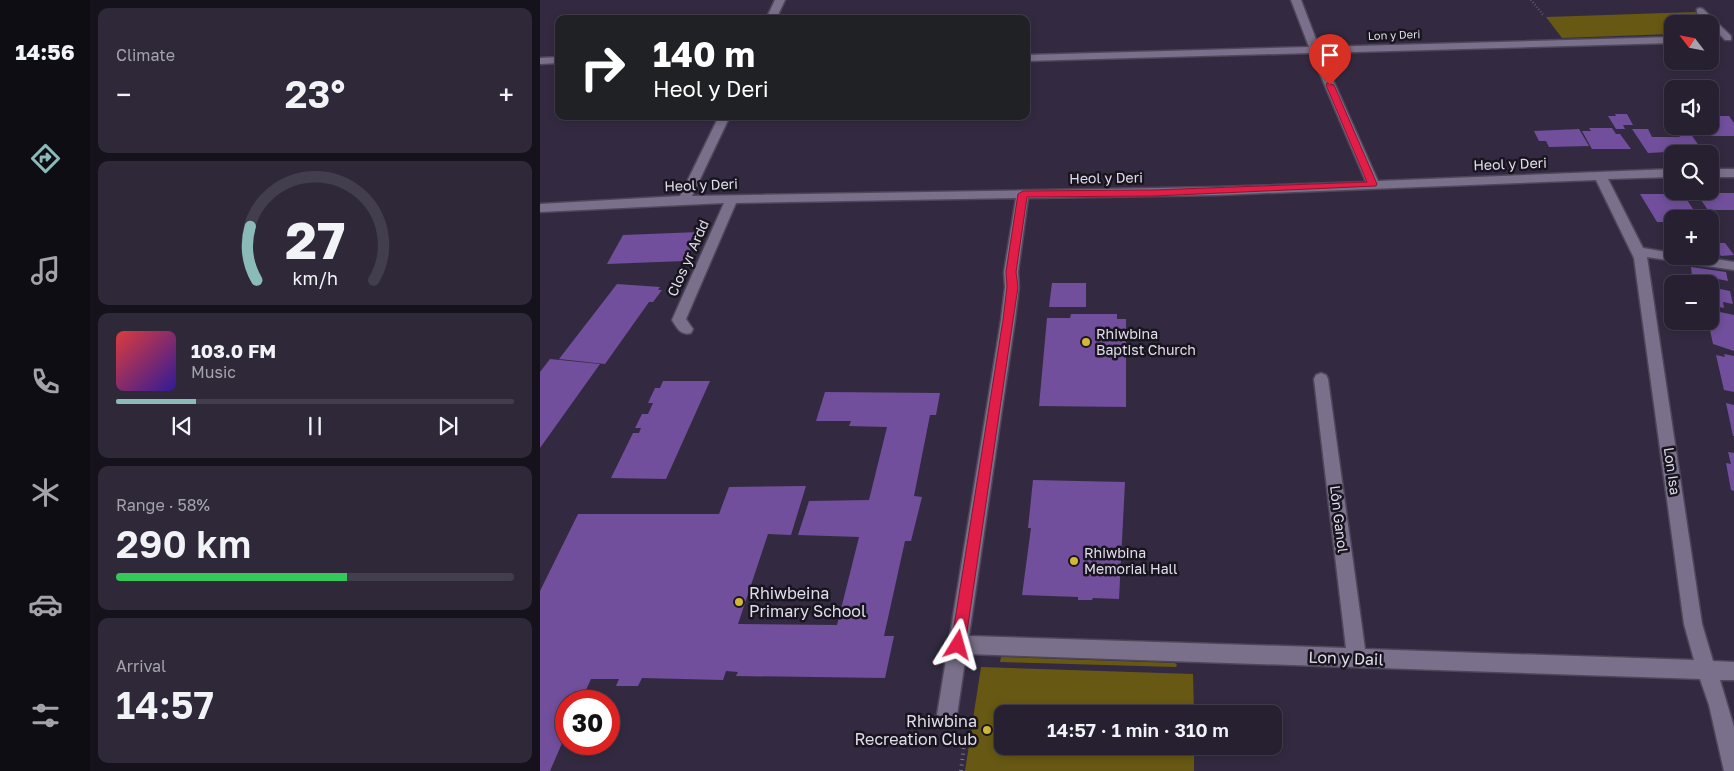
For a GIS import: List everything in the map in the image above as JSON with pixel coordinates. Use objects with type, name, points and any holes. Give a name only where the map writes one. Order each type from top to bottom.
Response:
[{"type":"street","points":[[773,15],[780,0]]},
{"type":"street","points":[[1296,0],[1315,50],[1373,184]]},
{"type":"street","points":[[1700,11],[1704,15]]},
{"type":"street","points":[[1719,29],[1728,38],[1719,38]]},
{"type":"street","name":"Lon y Deri","points":[[1030,58],[1664,40]]},
{"type":"street","points":[[540,61],[555,60]]},
{"type":"street","points":[[684,200],[723,120]]},
{"type":"street","points":[[1719,173],[1734,172]]},
{"type":"street","name":"Heol y Deri","points":[[540,208],[684,200],[1154,193],[1664,173]]},
{"type":"street","name":"Lon Isa","points":[[1600,175],[1639,252],[1643,266],[1693,624],[1706,670],[1719,705],[1734,771]]},
{"type":"street","points":[[948,716],[1008,320],[1012,287],[1011,272],[1023,194]]},
{"type":"street","name":"Clos yr Ardd","points":[[686,329],[679,320],[732,199]]},
{"type":"street","points":[[1639,252],[1734,266]]},
{"type":"street","name":"Lôn Ganol","points":[[1321,379],[1357,659]]},
{"type":"street","name":"Lon y Dail","points":[[958,645],[1009,645],[1357,659],[1734,671]]},
{"type":"path","points":[[1531,0],[1544,16]]},
{"type":"path","points":[[961,771],[964,745]]},
{"type":"shaded area","points":[[1696,12],[1699,15],[1664,15],[1664,34],[1562,38],[1546,17]]},
{"type":"shaded area","points":[[1001,657],[1175,663],[1177,665],[1176,667],[1000,662]]},
{"type":"shaded area","name":"Rhiwbina Recreation Club","points":[[981,667],[1193,674],[1194,705],[994,705],[994,755],[1194,755],[1194,771],[965,771]]},
{"type":"building","points":[[1615,114],[1627,114],[1633,125],[1623,125],[1625,129],[1616,129],[1608,116],[1616,116]]},
{"type":"building","points":[[1719,116],[1729,116],[1734,123],[1734,136],[1707,136],[1719,135]]},
{"type":"building","points":[[1589,128],[1612,128],[1616,134],[1620,134],[1631,149],[1592,149],[1582,131],[1591,131]]},
{"type":"building","points":[[1579,129],[1589,146],[1549,147],[1546,141],[1539,141],[1534,131]]},
{"type":"building","points":[[1632,129],[1648,129],[1652,137],[1691,135],[1698,145],[1664,145],[1664,152],[1648,153]]},
{"type":"building","points":[[1719,193],[1734,193],[1734,210],[1708,210],[1701,200],[1719,200]]},
{"type":"building","points":[[1640,194],[1664,194],[1664,200],[1687,200],[1694,210],[1664,210],[1664,222],[1657,222]]},
{"type":"building","points":[[699,232],[685,261],[607,264],[623,235]]},
{"type":"building","points":[[1719,243],[1725,243],[1734,255],[1721,256],[1719,253]]},
{"type":"building","points":[[1691,267],[1726,272],[1728,281],[1719,279],[1719,275],[1692,275]]},
{"type":"building","points":[[1052,283],[1086,283],[1086,307],[1049,307]]},
{"type":"building","points":[[617,284],[660,287],[658,290],[662,290],[653,302],[649,302],[605,364],[559,359]]},
{"type":"building","points":[[1719,284],[1720,289],[1730,291],[1733,304],[1723,302],[1724,308],[1719,307]]},
{"type":"building","points":[[1719,312],[1734,315],[1734,351],[1713,344],[1710,330],[1719,330]]},
{"type":"building","name":"Rhiwbina Baptist Church","points":[[1071,314],[1117,314],[1117,319],[1126,319],[1126,407],[1039,406],[1047,318],[1070,318]]},
{"type":"building","points":[[1724,354],[1734,356],[1734,392],[1724,390],[1716,355],[1725,357]]},
{"type":"building","points":[[550,359],[600,364],[540,448],[540,372]]},
{"type":"building","points":[[663,381],[710,381],[666,479],[611,478],[633,433],[639,433],[641,428],[635,428],[642,414],[648,414],[653,403],[648,403],[655,388],[660,388]]},
{"type":"building","points":[[825,392],[940,393],[936,415],[930,415],[914,496],[922,497],[911,541],[905,541],[884,636],[894,636],[885,678],[736,676],[738,672],[726,671],[723,680],[642,678],[638,686],[616,686],[619,679],[591,679],[586,690],[555,690],[555,755],[557,755],[550,771],[540,771],[540,591],[578,514],[719,514],[729,487],[806,486],[791,535],[768,534],[738,624],[837,625],[859,537],[798,535],[809,501],[869,500],[887,427],[849,426],[851,421],[816,421]]},
{"type":"building","points":[[1726,403],[1734,405],[1734,436],[1733,436]]},
{"type":"building","points":[[1728,452],[1734,453],[1734,491],[1731,490],[1726,463],[1731,464]]},
{"type":"building","name":"Rhiwbina Memorial Hall","points":[[1033,480],[1125,482],[1119,599],[1093,598],[1092,600],[1078,600],[1078,597],[1022,595],[1031,528],[1028,528]]},
{"type":"place","name":"Rhiwbina Baptist Church","points":[[1086,342]]},
{"type":"place","name":"Rhiwbina Memorial Hall","points":[[1074,561]]},
{"type":"place","name":"Rhiwbeina Primary School","points":[[739,602]]},
{"type":"place","name":"Rhiwbina Recreation Club","points":[[987,730]]},
{"type":"route","points":[[958,645],[1008,320],[1012,287],[1011,272],[1023,194],[1154,193],[1373,184],[1330,85]]}]
